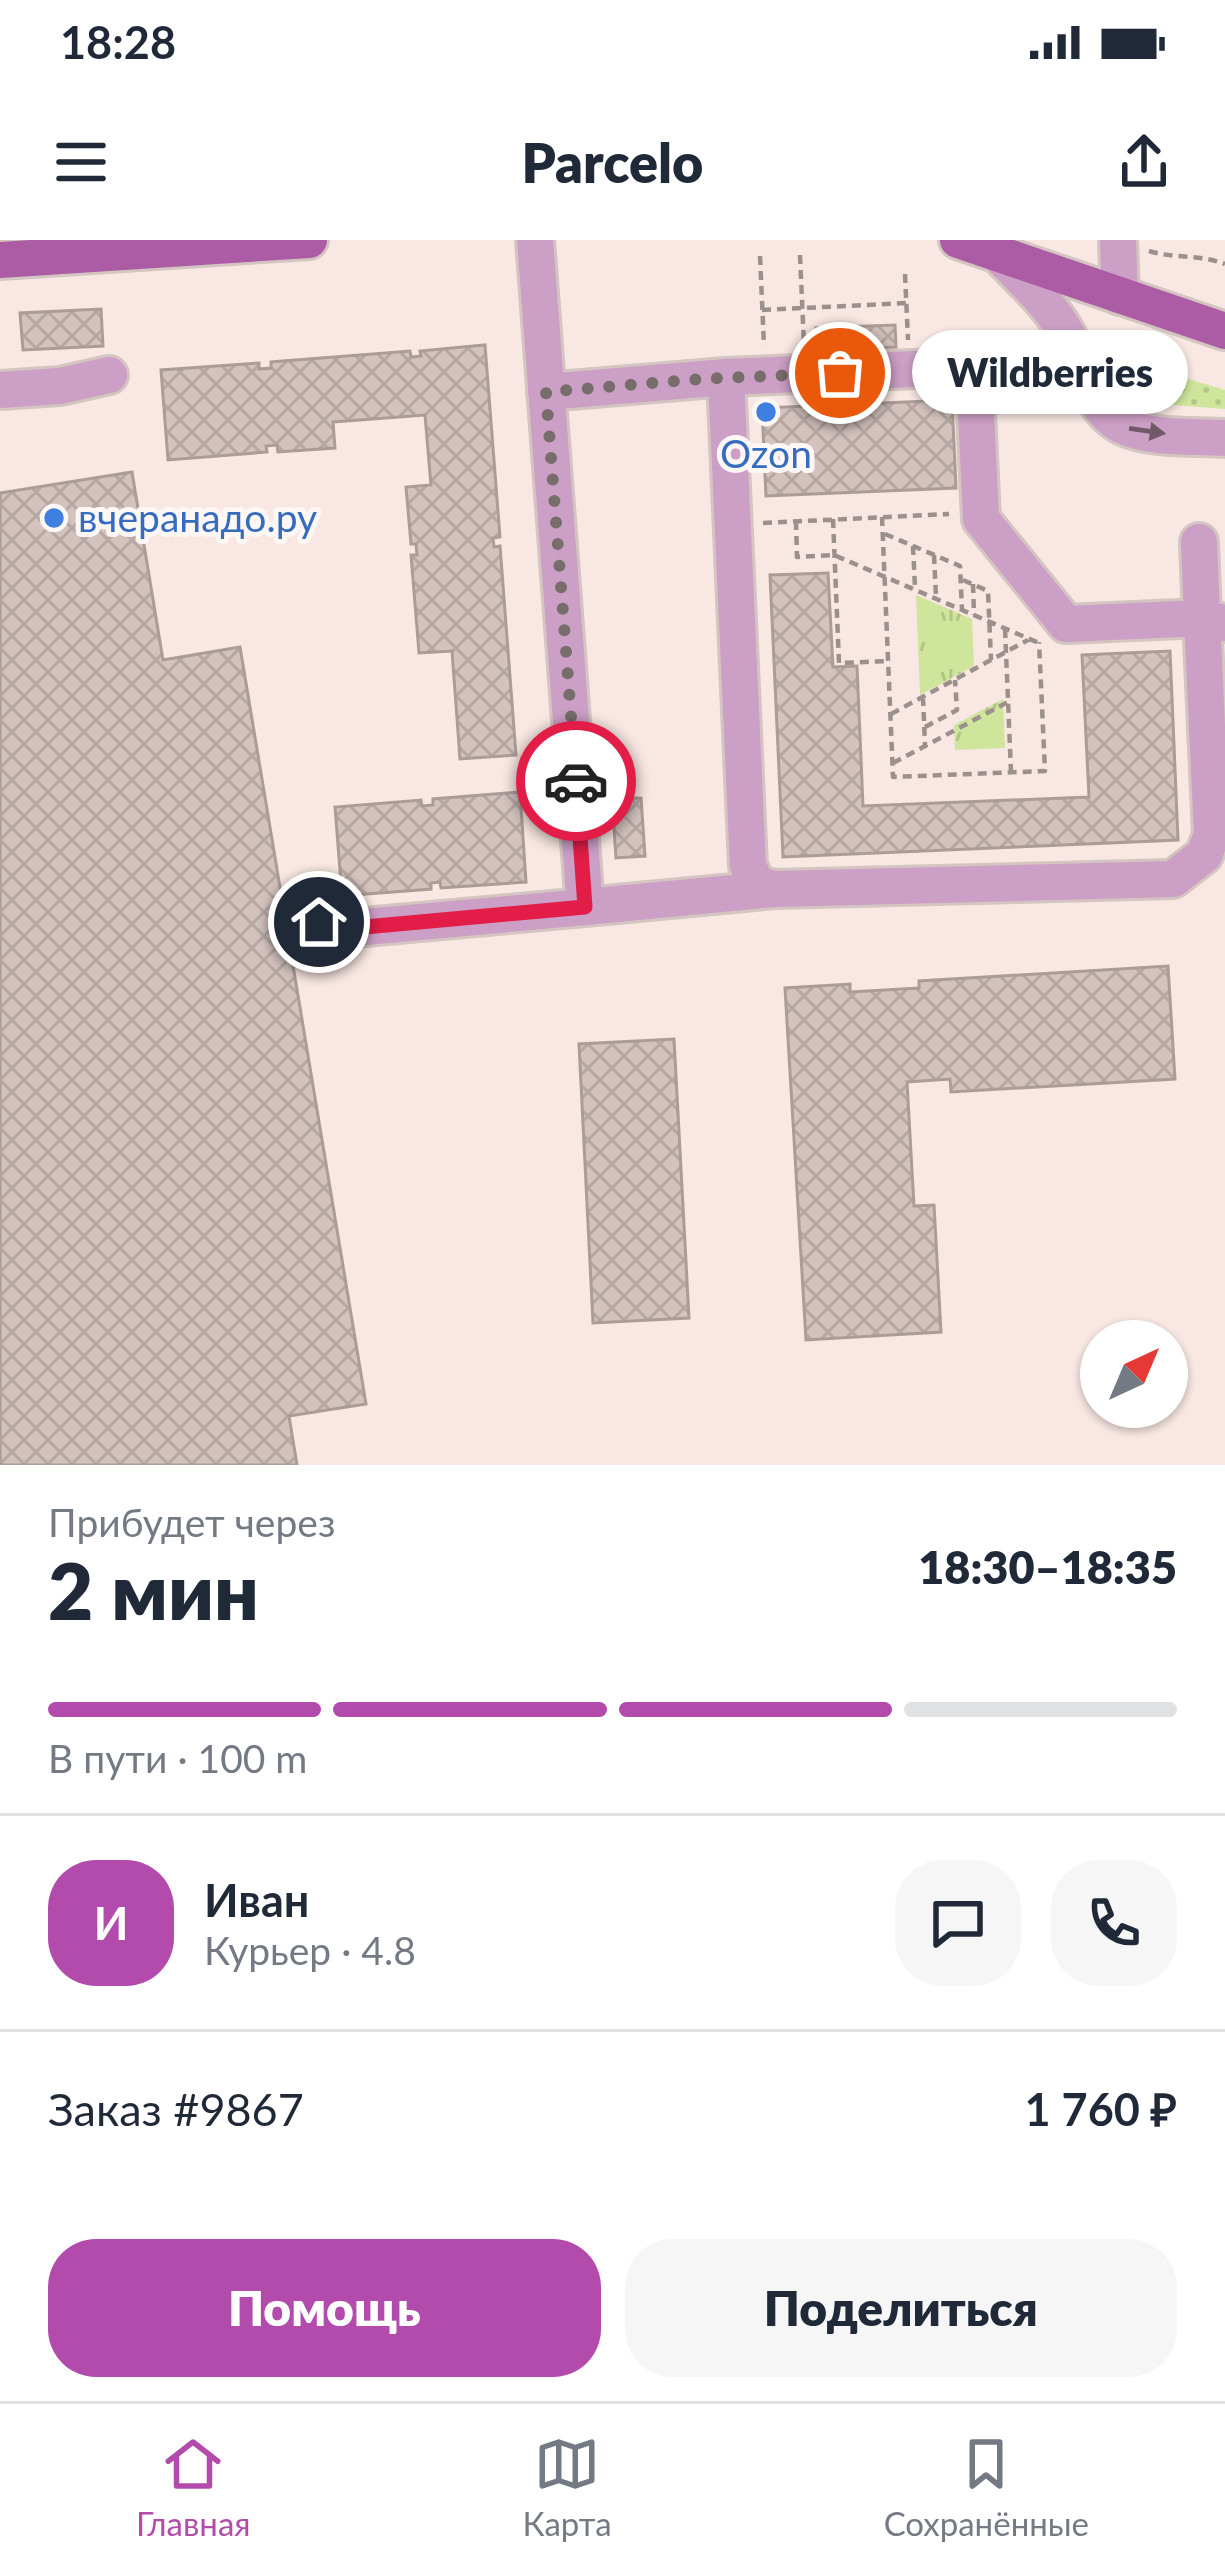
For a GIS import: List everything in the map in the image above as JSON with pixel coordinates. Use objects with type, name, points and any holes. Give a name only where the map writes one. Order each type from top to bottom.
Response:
[{"type":"main road","points":[[0,257],[309,240]]},
{"type":"main road","points":[[958,240],[1004,247],[1120,296],[1225,331]]},
{"type":"street","points":[[535,240],[585,907]]},
{"type":"street","points":[[1118,241],[1120,296]]},
{"type":"street","points":[[1004,247],[1066,333],[1097,403],[1111,419],[1144,432],[1225,438]]},
{"type":"street","points":[[546,392],[726,377],[955,370],[975,391],[981,519],[1066,624],[1214,621]]},
{"type":"street","points":[[0,390],[60,386],[109,375]]},
{"type":"street","points":[[726,377],[748,866],[757,885],[775,890]]},
{"type":"street","points":[[311,899],[319,922],[343,929],[775,890],[1173,879],[1204,855],[1212,835],[1214,621],[1198,542]]},
{"type":"street","points":[[1073,845],[1075,882]]},
{"type":"path","points":[[1118,241],[1166,256],[1209,258],[1225,264]]},
{"type":"path","points":[[800,255],[805,374]]},
{"type":"path","points":[[760,256],[765,376]]},
{"type":"path","points":[[905,274],[910,369]]},
{"type":"path","points":[[762,310],[907,303]]},
{"type":"path","points":[[733,524],[980,513]]},
{"type":"path","points":[[882,518],[893,777],[1045,771],[1036,587]]},
{"type":"path","points":[[833,519],[839,663],[888,661]]},
{"type":"path","points":[[796,521],[797,557],[834,556],[1039,644]]},
{"type":"path","points":[[882,532],[960,566],[962,610]]},
{"type":"path","points":[[913,545],[915,590]]},
{"type":"path","points":[[934,555],[937,600]]},
{"type":"path","points":[[961,579],[988,591],[991,660]]},
{"type":"path","points":[[973,584],[974,616]]},
{"type":"path","points":[[1005,628],[1011,772]]},
{"type":"path","points":[[891,714],[1030,639]]},
{"type":"path","points":[[925,727],[957,710],[955,680]]},
{"type":"path","points":[[923,697],[925,746]]},
{"type":"path","points":[[893,763],[1008,702]]},
{"type":"green space","points":[[1088,349],[1225,390],[1225,409],[1147,403],[1103,386]]},
{"type":"green space","points":[[916,595],[972,619],[974,666],[920,695]]},
{"type":"green space","points":[[1003,699],[1005,748],[955,750],[954,725]]},
{"type":"building","points":[[101,309],[103,346],[23,350],[20,313]]},
{"type":"building","points":[[895,325],[896,347],[817,350],[816,328]]},
{"type":"building","points":[[485,345],[500,537],[493,538],[494,547],[500,546],[516,755],[460,759],[452,651],[419,653],[411,555],[417,555],[416,544],[411,544],[406,487],[431,485],[425,415],[333,422],[335,448],[278,452],[277,445],[266,446],[267,452],[168,460],[161,370],[259,363],[259,369],[271,368],[271,362],[410,351],[411,357],[421,356],[420,351]]},
{"type":"building","points":[[952,400],[956,488],[766,496],[762,408]]},
{"type":"building","points":[[132,472],[163,660],[240,647],[366,1404],[289,1416],[297,1465],[0,1465],[0,493]]},
{"type":"building","points":[[828,573],[833,667],[857,666],[863,806],[1089,797],[1082,655],[1170,651],[1178,840],[783,857],[770,575]]},
{"type":"building","points":[[520,792],[526,882],[441,888],[440,882],[431,883],[431,889],[342,896],[335,807],[421,800],[422,806],[433,805],[433,799]]},
{"type":"building","points":[[641,798],[645,856],[616,858],[612,799]]},
{"type":"building","points":[[1168,966],[1175,1079],[951,1092],[950,1079],[907,1082],[914,1206],[934,1205],[941,1332],[806,1340],[785,988],[850,984],[850,992],[919,988],[919,981]]},
{"type":"building","points":[[674,1039],[689,1318],[593,1323],[579,1044]]},
{"type":"way so far","points":[[576,781],[546,392],[840,373]]},
{"type":"place","name":"Wildberries","points":[[840,373]]},
{"type":"place","name":"Ozon","points":[[766,412]]},
{"type":"place","name":"вчеранадо.ру","points":[[54,518]]},
{"type":"route","points":[[319,922],[343,929],[585,907],[576,781]]}]
